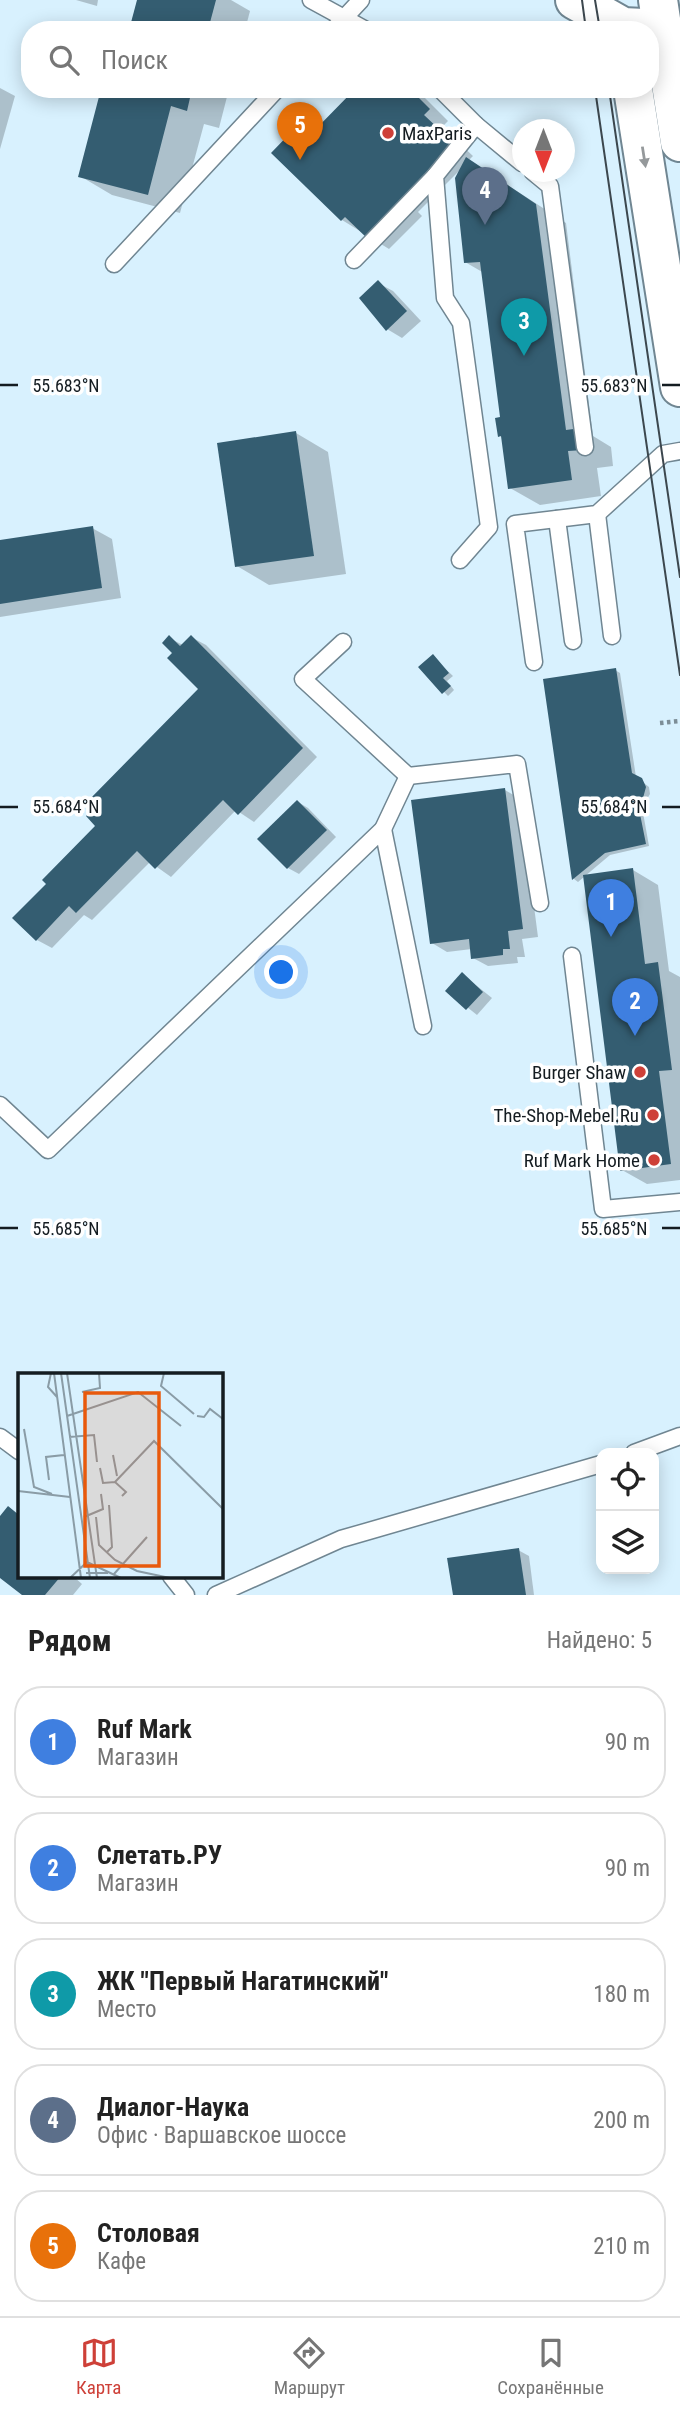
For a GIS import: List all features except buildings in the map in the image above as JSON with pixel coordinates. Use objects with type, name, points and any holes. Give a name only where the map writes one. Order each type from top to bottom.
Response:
[{"type":"street","points":[[575,0],[622,19],[664,10],[680,142]]},
{"type":"street","points":[[634,98],[680,387]]},
{"type":"lane","points":[[311,0],[351,21]]},
{"type":"lane","points":[[341,21],[361,0]]},
{"type":"lane","points":[[114,264],[269,98]]},
{"type":"lane","points":[[449,98],[476,125],[512,154]]},
{"type":"lane","points":[[354,260],[435,176],[476,125]]},
{"type":"lane","points":[[435,176],[446,298],[461,323],[489,527]]},
{"type":"lane","points":[[545,182],[550,186],[585,447]]},
{"type":"lane","points":[[460,559],[489,527],[597,514],[663,454],[680,451]]},
{"type":"lane","points":[[597,514],[612,636]]},
{"type":"lane","points":[[557,519],[573,641]]},
{"type":"lane","points":[[516,524],[534,662]]},
{"type":"lane","points":[[343,642],[303,679],[408,776],[517,764],[540,903]]},
{"type":"lane","points":[[0,1105],[48,1150],[383,829],[408,776]]},
{"type":"lane","points":[[383,829],[423,1026]]},
{"type":"lane","points":[[572,956],[603,1209],[680,1202]]},
{"type":"lane","points":[[648,1448],[680,1436]]},
{"type":"lane","points":[[0,1437],[18,1450]]},
{"type":"lane","points":[[216,1595],[341,1539],[596,1465]]},
{"type":"lane","points":[[172,1577],[186,1595]]},
{"type":"path","points":[[660,723],[680,721]]},
{"type":"tram line","points":[[582,0],[585,21]]},
{"type":"tram line","points":[[595,0],[598,21]]},
{"type":"tram line","points":[[596,98],[680,675]]},
{"type":"tram line","points":[[610,98],[680,577]]},
{"type":"place","name":"MaxParis","points":[[388,133]]},
{"type":"place","name":"Столовая","points":[[300,160]]},
{"type":"place","name":"Диалог-Наука","points":[[485,225]]},
{"type":"place","name":"ЖК \"Первый Нагатинский\"","points":[[524,356]]},
{"type":"place","name":"Ruf Mark","points":[[611,937]]},
{"type":"place","name":"Слетать.РУ","points":[[635,1036]]},
{"type":"place","name":"Burger Shaw","points":[[640,1072]]},
{"type":"place","name":"The-Shop-Mebel.Ru","points":[[653,1115]]},
{"type":"place","name":"Ruf Mark Home","points":[[654,1160]]}]
